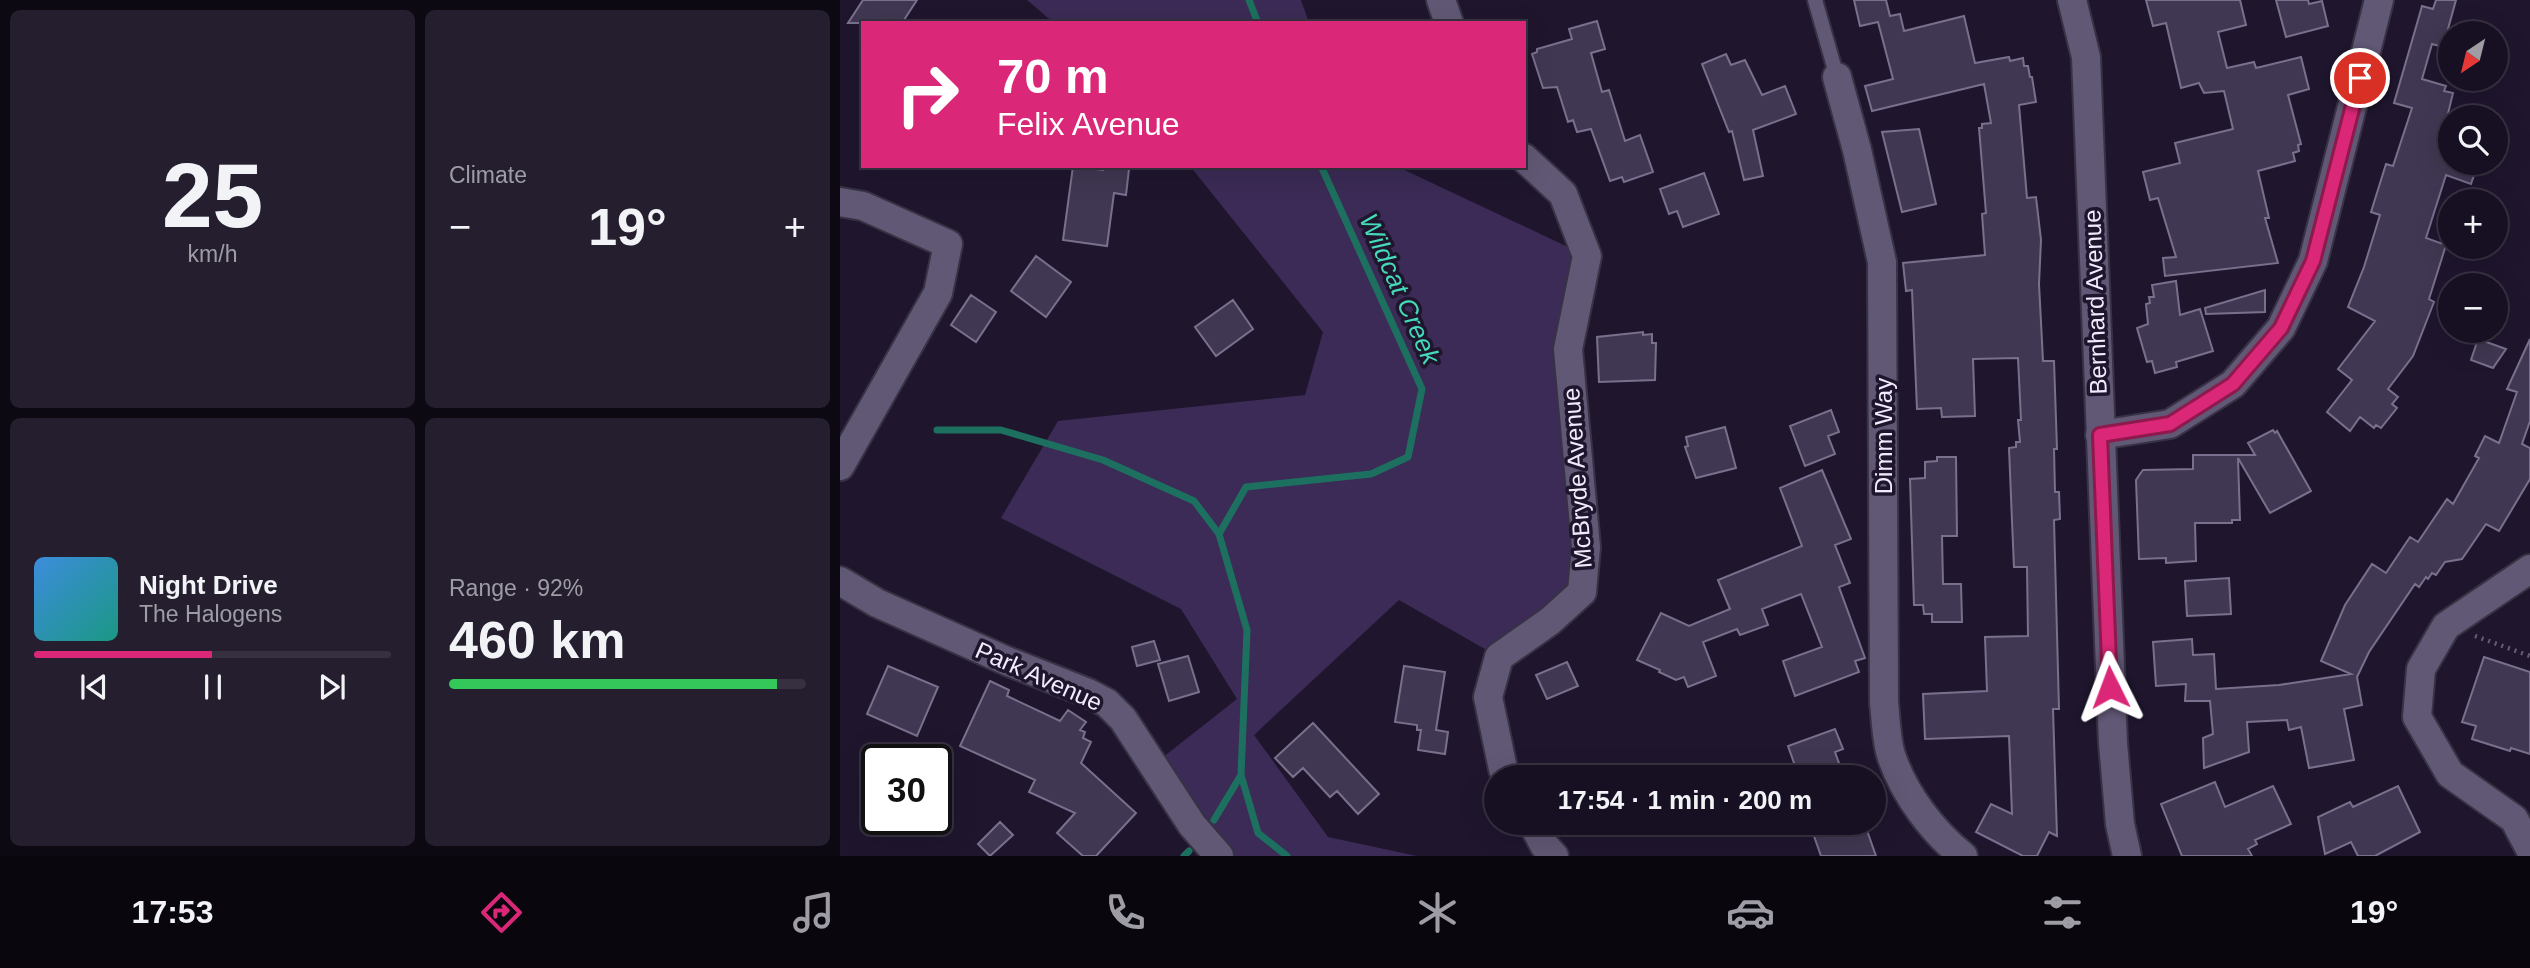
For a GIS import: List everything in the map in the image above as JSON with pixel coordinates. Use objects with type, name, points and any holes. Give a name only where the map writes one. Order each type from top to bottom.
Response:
[{"type":"street","points":[[1441,0],[1448,21]]},
{"type":"street","name":"Bernhard Avenue","points":[[2072,0],[2086,57],[2113,743],[2120,824],[2127,856]]},
{"type":"street","points":[[2100,435],[2170,424],[2233,384],[2281,328],[2313,261],[2379,0]]},
{"type":"street","name":"Dimm Way","points":[[1837,77],[1857,150],[1882,262],[1884,703],[1891,757],[1915,804],[1950,846],[1963,856]]},
{"type":"street","name":"McBryde Avenue","points":[[1502,765],[1488,697],[1499,657],[1550,621],[1583,592],[1586,547],[1568,349],[1587,256],[1563,194],[1526,160]]},
{"type":"street","points":[[840,202],[863,206],[948,244],[938,293],[840,466]]},
{"type":"street","points":[[2530,569],[2446,626],[2421,668],[2417,718],[2450,774],[2514,819],[2530,849]]},
{"type":"street","name":"Park Avenue","points":[[840,581],[877,603],[1007,661],[1088,693],[1107,704],[1123,719],[1192,825],[1219,856]]},
{"type":"street","points":[[1539,835],[1554,856]]},
{"type":"lane","name":"Dimm Way","points":[[1815,0],[1837,77]]},
{"type":"path","points":[[2446,626],[2530,656]]},
{"type":"shaded area","points":[[1027,0],[1301,0],[1308,21],[1052,21]]},
{"type":"shaded area","points":[[1192,168],[1400,168],[1587,256],[1568,349],[1582,592],[1499,657],[1399,600],[1254,735],[1328,837],[1417,856],[1219,856],[1153,765],[1237,699],[1181,609],[1001,518],[1058,421],[1305,395],[1323,332]]},
{"type":"building","points":[[863,0],[917,0],[903,21],[848,23]]},
{"type":"building","points":[[1854,0],[1886,0],[1890,16],[1900,14],[1904,31],[1964,16],[1975,63],[2009,57],[2010,61],[2023,58],[2024,66],[2028,66],[2032,77],[2036,102],[2019,105],[2027,198],[2036,197],[2041,240],[2039,284],[2043,361],[2054,361],[2057,449],[2054,449],[2055,492],[2059,492],[2060,519],[2054,520],[2059,709],[2053,709],[2057,836],[2049,832],[2037,856],[2023,856],[1976,832],[1991,804],[2012,814],[2009,736],[1925,739],[1923,694],[1987,691],[1985,637],[2028,636],[2027,567],[2014,567],[2009,448],[2016,447],[2016,442],[2020,442],[2018,358],[1973,359],[1975,416],[1942,417],[1941,408],[1917,409],[1912,290],[1906,291],[1903,263],[1985,255],[1982,214],[1986,213],[1979,128],[1982,128],[1982,124],[1991,123],[1984,84],[1872,111],[1865,86],[1893,79],[1878,22],[1860,26]]},
{"type":"building","points":[[2146,0],[2240,0],[2246,25],[2218,32],[2227,68],[2254,62],[2256,68],[2301,57],[2309,89],[2288,95],[2301,144],[2298,145],[2299,151],[2293,153],[2295,161],[2258,171],[2269,218],[2265,218],[2278,263],[2165,276],[2163,258],[2176,257],[2158,198],[2150,200],[2143,172],[2180,163],[2175,143],[2233,129],[2224,91],[2204,93],[2199,83],[2181,88],[2166,23],[2153,26]]},
{"type":"building","points":[[2276,0],[2308,0],[2309,4],[2322,1],[2328,26],[2286,37]]},
{"type":"building","points":[[2436,0],[2456,0],[2450,21],[2438,21],[2438,46],[2432,44],[2422,79],[2438,84],[2438,91],[2453,93],[2450,105],[2438,105],[2438,175],[2446,175],[2442,189],[2438,189],[2438,200],[2426,238],[2438,242],[2438,259],[2442,259],[2429,299],[2434,302],[2413,356],[2388,389],[2398,397],[2392,404],[2397,408],[2381,428],[2376,425],[2374,428],[2360,417],[2350,431],[2327,412],[2352,380],[2338,369],[2375,321],[2348,307],[2380,215],[2371,212],[2386,164],[2393,166],[2412,108],[2394,103],[2422,6],[2433,9]]},
{"type":"building","points":[[1597,21],[1605,49],[1591,53],[1602,92],[1609,90],[1625,141],[1640,135],[1653,172],[1624,182],[1622,177],[1610,181],[1591,129],[1577,132],[1573,120],[1568,122],[1557,87],[1543,88],[1532,54],[1537,52],[1537,49],[1572,39],[1569,29]]},
{"type":"building","points":[[1726,54],[1731,65],[1745,60],[1762,95],[1785,86],[1796,114],[1753,130],[1763,176],[1744,180],[1732,131],[1729,132],[1702,64]]},
{"type":"building","points":[[1919,129],[1936,204],[1902,212],[1882,132]]},
{"type":"building","points":[[1073,168],[1129,169],[1126,195],[1114,193],[1107,246],[1063,240]]},
{"type":"building","points":[[1704,173],[1719,214],[1683,227],[1677,211],[1669,214],[1660,189]]},
{"type":"building","points":[[2446,175],[2474,175],[2471,184]]},
{"type":"building","points":[[1036,256],[1071,282],[1046,317],[1011,291]]},
{"type":"building","points":[[2176,281],[2180,315],[2200,309],[2213,351],[2176,362],[2177,367],[2155,373],[2152,361],[2147,362],[2137,328],[2148,324],[2146,304],[2150,303],[2149,297],[2154,297],[2152,285]]},
{"type":"building","points":[[2265,290],[2265,312],[2206,314],[2205,308]]},
{"type":"building","points":[[971,295],[996,312],[976,342],[951,325]]},
{"type":"building","points":[[1233,300],[1253,329],[1216,356],[1195,327]]},
{"type":"building","points":[[1643,332],[1643,335],[1652,334],[1652,343],[1656,343],[1655,380],[1599,382],[1597,337]]},
{"type":"building","points":[[2530,339],[2530,421],[2522,444],[2530,448],[2530,479],[2499,531],[2486,524],[2462,559],[2445,562],[2436,575],[2432,573],[2428,579],[2426,577],[2419,587],[2415,584],[2369,652],[2357,677],[2362,705],[2344,709],[2354,760],[2309,768],[2301,727],[2289,730],[2287,720],[2247,722],[2249,752],[2204,768],[2203,738],[2213,734],[2210,701],[2185,701],[2186,684],[2156,686],[2153,642],[2192,639],[2193,655],[2214,654],[2216,689],[2279,685],[2351,674],[2321,661],[2345,605],[2372,564],[2386,573],[2410,537],[2418,542],[2447,499],[2453,504],[2479,458],[2475,456],[2485,436],[2499,443],[2517,392],[2507,389]]},
{"type":"building","points":[[2477,343],[2489,343],[2506,349],[2493,368],[2471,360]]},
{"type":"building","points":[[1831,410],[1839,432],[1828,436],[1835,454],[1805,466],[1790,426]]},
{"type":"building","points":[[1725,427],[1736,468],[1696,478],[1685,447],[1688,446],[1686,437]]},
{"type":"building","points":[[2273,430],[2275,433],[2277,431],[2311,491],[2270,513],[2238,458],[2240,520],[2232,520],[2232,523],[2195,523],[2196,561],[2166,563],[2166,558],[2139,559],[2136,480],[2143,470],[2193,469],[2193,455],[2255,455],[2248,443]]},
{"type":"building","points":[[1937,457],[1956,457],[1957,536],[1942,536],[1943,584],[1961,584],[1962,622],[1932,622],[1932,614],[1924,614],[1923,605],[1914,605],[1910,479],[1925,478],[1925,462],[1937,461]]},
{"type":"building","points":[[1822,470],[1851,539],[1835,545],[1850,583],[1839,587],[1865,658],[1855,661],[1859,672],[1795,696],[1783,661],[1822,647],[1801,594],[1762,609],[1768,625],[1740,635],[1737,629],[1703,642],[1716,676],[1688,687],[1684,677],[1676,680],[1637,660],[1661,613],[1689,626],[1730,609],[1718,580],[1802,546],[1780,488]]},
{"type":"building","points":[[2229,578],[2231,614],[2187,616],[2185,581]]},
{"type":"building","points":[[1154,641],[1160,660],[1137,666],[1132,647]]},
{"type":"building","points":[[1188,656],[1199,692],[1169,701],[1158,664]]},
{"type":"building","points":[[2484,657],[2530,672],[2530,754],[2511,748],[2510,751],[2472,739],[2476,726],[2462,722]]},
{"type":"building","points":[[1567,662],[1578,686],[1547,699],[1536,675]]},
{"type":"building","points":[[888,666],[938,687],[917,736],[867,714]]},
{"type":"building","points":[[1404,666],[1445,672],[1436,730],[1448,732],[1445,754],[1418,750],[1421,730],[1417,730],[1417,725],[1395,722]]},
{"type":"building","points":[[990,681],[1009,690],[1007,696],[1060,721],[1068,710],[1086,722],[1080,730],[1085,732],[1083,738],[1091,742],[1081,763],[1136,813],[1096,856],[1083,856],[1057,833],[1075,813],[1029,792],[1035,780],[960,746]]},
{"type":"building","points":[[1313,723],[1379,794],[1358,814],[1337,791],[1330,797],[1303,768],[1293,777],[1275,758]]},
{"type":"building","points":[[1835,729],[1843,749],[1835,752],[1840,765],[1795,765],[1788,746]]},
{"type":"building","points":[[2215,782],[2225,807],[2273,786],[2291,824],[2255,840],[2257,844],[2248,849],[2252,856],[2182,856],[2161,804]]},
{"type":"building","points":[[2398,786],[2420,832],[2375,856],[2358,856],[2351,842],[2325,854],[2318,817],[2350,802],[2353,807]]},
{"type":"building","points":[[1000,822],[1013,835],[990,856],[978,844]]},
{"type":"building","points":[[1814,835],[1869,835],[1876,856],[1821,856]]},
{"type":"waterway","name":"Wildcat Creek","points":[[1249,0],[1257,21]]},
{"type":"waterway","name":"Wildcat Creek","points":[[1287,856],[1258,833],[1241,775],[1247,630],[1219,534],[1246,487],[1371,474],[1408,457],[1422,389],[1322,168]]},
{"type":"waterway","points":[[937,430],[1001,430],[1103,460],[1194,501],[1219,534]]},
{"type":"waterway","points":[[1214,820],[1241,775]]},
{"type":"waterway","points":[[1184,856],[1189,851]]},
{"type":"route","points":[[2110,687],[2100,435],[2170,424],[2233,384],[2281,328],[2313,261],[2360,78]]}]
